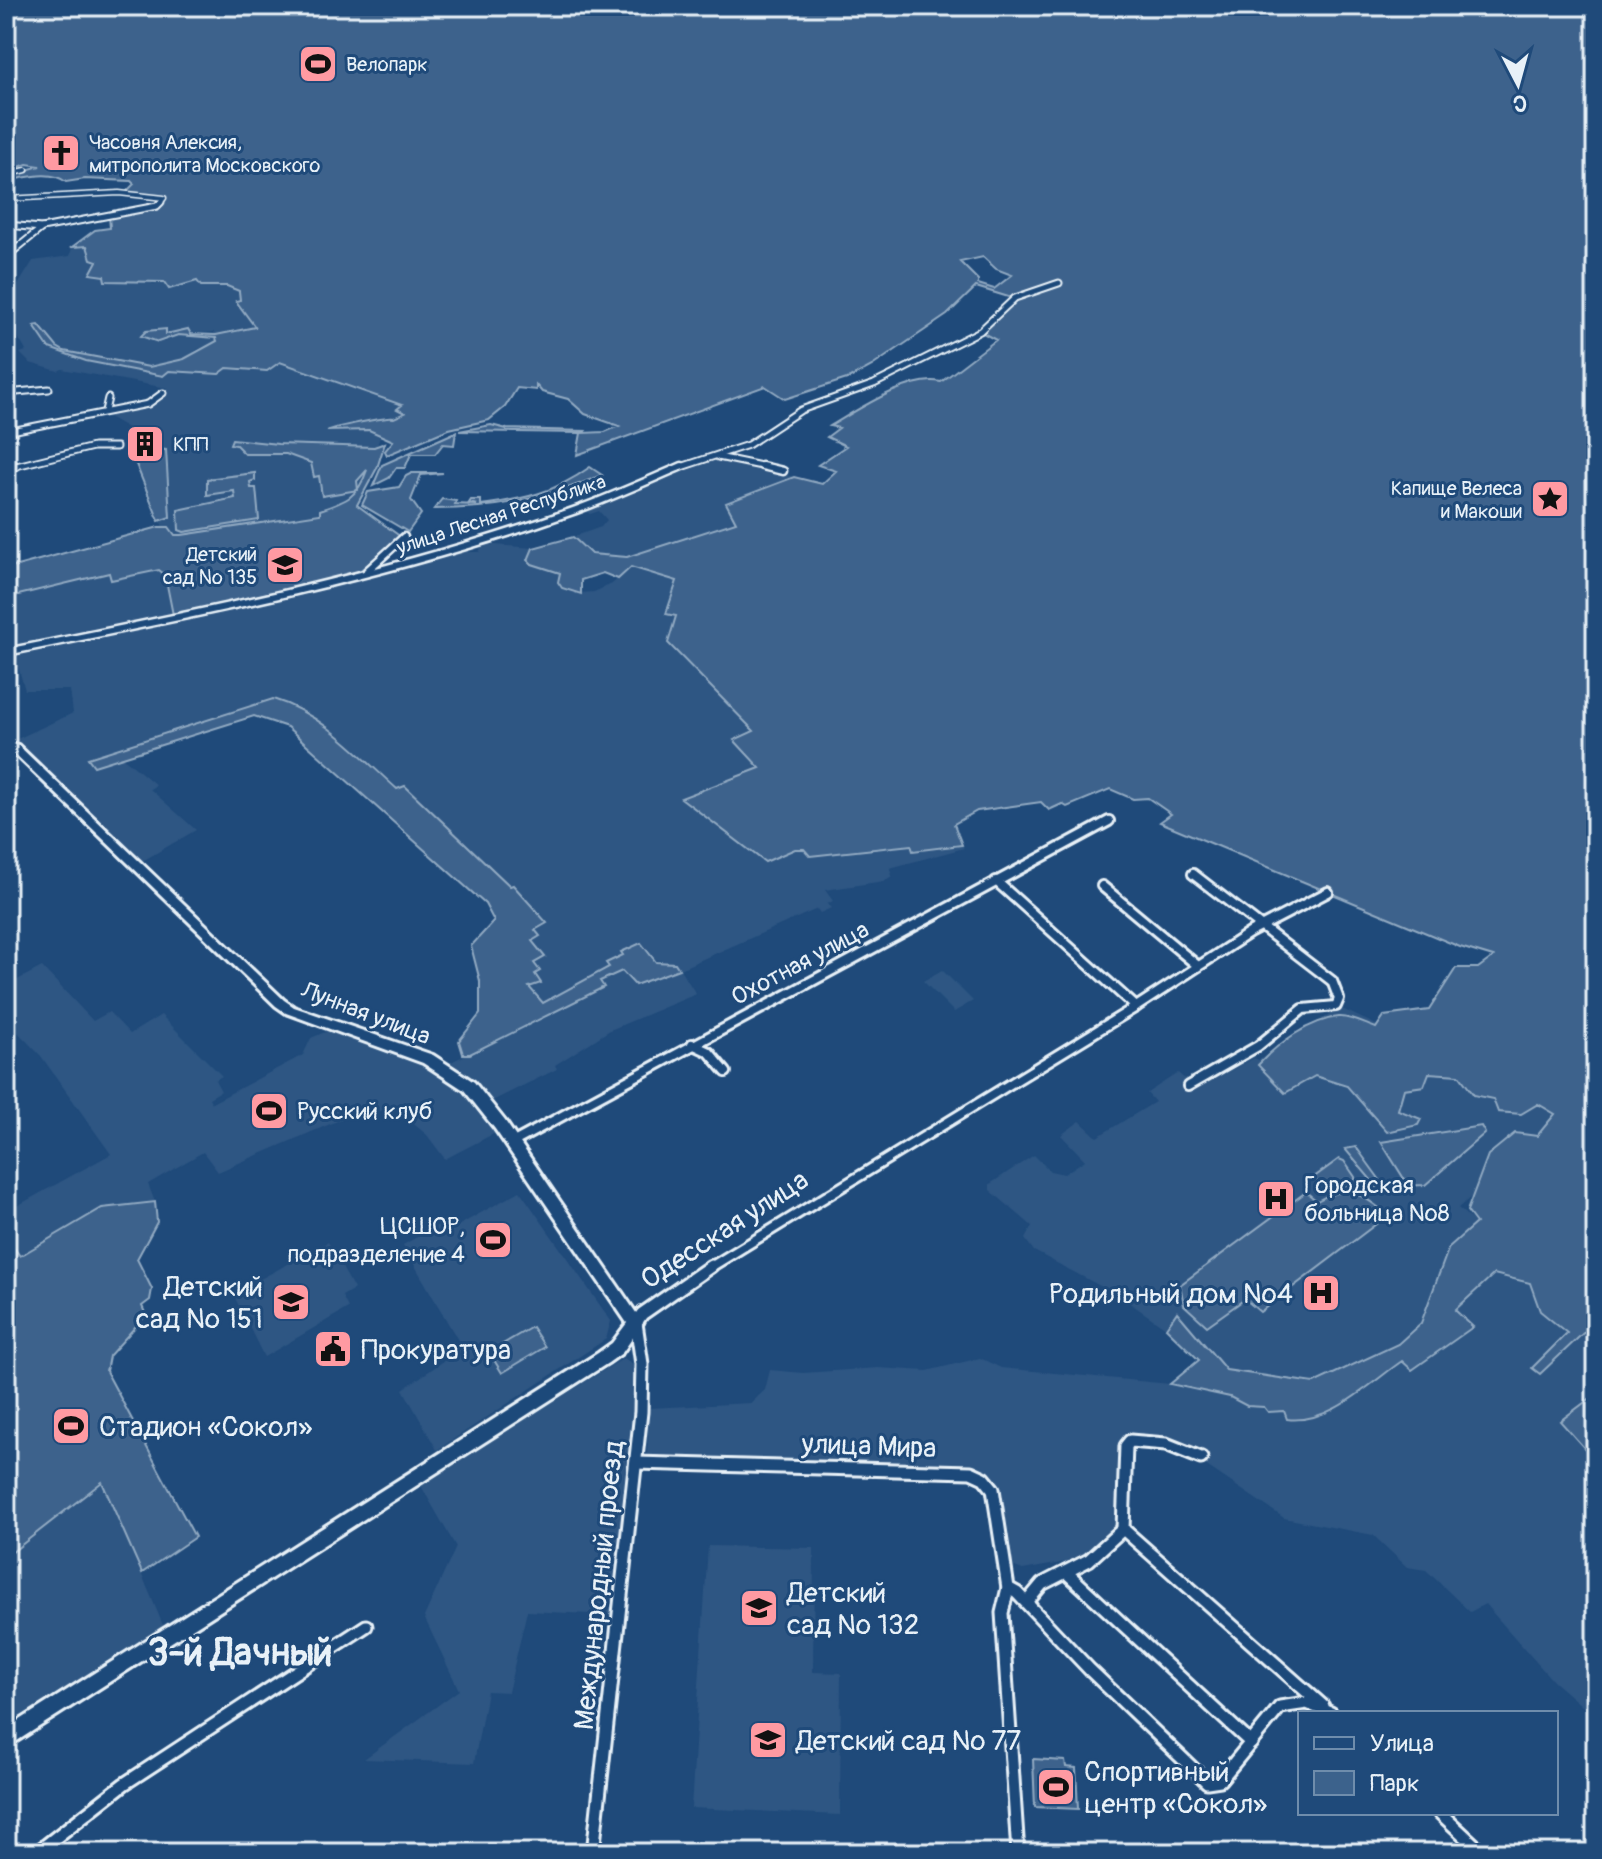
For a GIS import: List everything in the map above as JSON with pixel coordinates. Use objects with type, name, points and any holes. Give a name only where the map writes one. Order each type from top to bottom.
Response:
[{"type":"street","points":[[6,175],[26,170]]},
{"type":"street","points":[[6,199],[119,193],[164,198],[162,203],[42,228],[6,225]]},
{"type":"street","points":[[6,257],[42,228]]},
{"type":"street","name":"улица Лесная Республика","points":[[6,652],[231,607],[368,572],[576,510],[706,457],[748,445],[801,410],[874,384],[980,331],[1015,298],[1059,283]]},
{"type":"street","points":[[6,393],[49,389]]},
{"type":"street","points":[[6,432],[148,404],[163,393]]},
{"type":"street","points":[[105,411],[108,398]]},
{"type":"street","points":[[6,469],[93,447],[116,447]]},
{"type":"street","points":[[706,457],[730,458],[783,471]]},
{"type":"street","points":[[368,572],[367,569],[404,537]]},
{"type":"street","name":"Лунная улица","points":[[6,747],[14,747],[280,1003],[290,1010],[428,1059],[469,1086],[636,1323]]},
{"type":"street","name":"Охотная улица","points":[[512,1143],[1109,821]]},
{"type":"street","points":[[1188,1086],[1258,1046],[1303,1009],[1336,1006],[1339,999],[1332,981],[1193,874]]},
{"type":"street","points":[[996,881],[1136,1007]]},
{"type":"street","points":[[1102,886],[1198,966]]},
{"type":"street","name":"Одесская улица","points":[[6,1739],[603,1358],[617,1348],[650,1306],[721,1259],[1136,1007],[1259,927],[1328,892]]},
{"type":"street","points":[[692,1044],[709,1052],[726,1072]]},
{"type":"street","name":"Международный проезд","points":[[593,1853],[636,1463],[642,1364],[636,1323]]},
{"type":"street","points":[[1027,1602],[1042,1584],[1089,1560],[1123,1529],[1126,1446],[1130,1441],[1166,1444],[1201,1458]]},
{"type":"street","name":"улица Мира","points":[[636,1463],[971,1472],[984,1478],[993,1489],[1008,1588],[1002,1613],[1018,1853]]},
{"type":"street","points":[[1123,1529],[1328,1711]]},
{"type":"street","points":[[1066,1572],[1251,1743]]},
{"type":"street","points":[[1008,1588],[1027,1602],[1090,1670],[1207,1782],[1220,1780],[1280,1707],[1307,1703],[1327,1711]]},
{"type":"street","points":[[36,1853],[124,1784],[366,1626]]},
{"type":"street","points":[[1442,1815],[1483,1853]]},
{"type":"shaded area","points":[[87,245],[98,261],[90,272],[119,282],[144,279],[153,284],[164,282],[180,285],[197,281],[202,286],[227,286],[239,291],[242,295],[237,302],[256,327],[215,335],[214,332],[165,334],[166,329],[154,339],[164,342],[178,335],[198,334],[218,338],[217,343],[198,349],[184,359],[149,367],[64,351],[39,325],[50,348],[86,361],[168,371],[219,374],[227,368],[267,371],[280,362],[403,405],[398,408],[405,412],[394,418],[388,416],[364,424],[356,422],[329,431],[370,430],[380,437],[361,490],[311,519],[176,543],[163,527],[132,453],[143,438],[126,438],[135,432],[103,414],[148,404],[165,395],[167,388],[62,369],[58,371],[30,363],[20,353],[26,351],[15,332],[14,321],[9,322],[18,285],[33,261],[70,256],[72,247]]},
{"type":"shaded area","points":[[719,458],[794,477],[726,503],[736,522],[627,557],[591,554],[573,537],[601,527],[607,520],[599,511],[590,514],[583,509],[705,459]]},
{"type":"shaded area","points":[[483,544],[533,548],[528,560],[560,573],[580,593],[594,592],[612,584],[631,567],[678,581],[666,614],[677,616],[668,643],[755,731],[735,740],[760,768],[681,798],[765,862],[795,849],[804,849],[810,856],[912,845],[914,851],[962,845],[964,848],[890,868],[892,876],[884,881],[825,890],[833,901],[827,904],[831,908],[820,913],[817,909],[680,969],[696,994],[610,1030],[555,1065],[557,1069],[488,1103],[447,1064],[603,987],[600,981],[622,970],[635,985],[679,969],[675,963],[623,954],[607,963],[610,966],[543,1004],[529,987],[539,971],[533,963],[544,956],[532,941],[534,930],[546,923],[514,885],[510,886],[405,786],[397,790],[330,729],[273,699],[89,758],[94,766],[121,756],[156,785],[150,789],[196,830],[139,863],[33,763],[15,740],[73,713],[70,690],[25,690],[14,653],[451,552],[479,552]]},
{"type":"shaded area","points":[[159,555],[173,615],[6,650],[6,578]]},
{"type":"shaded area","points":[[42,967],[93,1021],[109,1012],[130,1034],[161,1015],[222,1076],[215,1080],[221,1091],[209,1098],[212,1103],[303,1055],[311,1038],[332,1029],[425,1062],[464,1089],[499,1131],[445,1159],[427,1135],[397,1110],[358,1112],[218,1172],[203,1152],[148,1184],[155,1202],[102,1208],[19,1256],[12,1246],[6,1249],[6,1212],[111,1154],[41,1056],[6,1020],[6,986]]},
{"type":"shaded area","points":[[942,970],[973,1001],[954,1012],[923,981]]},
{"type":"shaded area","name":"Городская больница №8","points":[[1340,1008],[1569,1115],[1458,1208],[1476,1223],[1449,1248],[1421,1323],[1398,1344],[1314,1383],[1226,1370],[1178,1313],[1166,1328],[1121,1297],[1034,1251],[1025,1239],[1032,1226],[990,1190],[990,1184],[1034,1155],[1050,1171],[1064,1174],[1085,1160],[1061,1135],[1080,1121],[1097,1137],[1155,1102],[1147,1093],[1178,1073],[1196,1089],[1254,1058],[1259,1060]]},
{"type":"shaded area","points":[[520,1191],[611,1321],[606,1339],[437,1450],[403,1389],[454,1354],[459,1342],[403,1245],[440,1224],[447,1232]]},
{"type":"shaded area","name":"Детский сад № 151","points":[[328,1242],[354,1289],[342,1296],[348,1308],[264,1357],[233,1294]]},
{"type":"shaded area","points":[[1494,1274],[1530,1283],[1540,1311],[1567,1333],[1532,1367],[1539,1374],[1596,1321],[1596,1394],[1561,1421],[1586,1450],[1596,1444],[1596,1718],[1553,1681],[1485,1604],[1470,1612],[1426,1570],[1407,1567],[1373,1535],[1284,1518],[1165,1438],[1125,1439],[1119,1521],[1097,1548],[1072,1561],[1023,1570],[1012,1566],[1007,1555],[999,1488],[991,1475],[971,1466],[652,1457],[647,1453],[649,1408],[751,1403],[765,1390],[770,1370],[803,1373],[878,1368],[927,1371],[980,1358],[1001,1368],[1170,1384],[1230,1397],[1247,1406],[1284,1411],[1287,1419],[1298,1421],[1324,1415],[1403,1360],[1413,1370],[1473,1328],[1455,1310]]},
{"type":"shaded area","points":[[624,1358],[635,1366],[637,1413],[613,1615],[527,1611],[508,1692],[487,1691],[474,1763],[364,1759],[459,1690],[424,1617],[456,1547],[420,1484]]},
{"type":"shaded area","points":[[103,1482],[165,1630],[6,1728],[6,1557]]},
{"type":"shaded area","name":"Детский сад № 77","points":[[708,1546],[814,1548],[813,1672],[841,1673],[840,1815],[691,1808]]},
{"type":"green space","points":[[6,6],[1596,6],[1596,1321],[1540,1374],[1532,1368],[1567,1333],[1540,1311],[1530,1283],[1494,1274],[1455,1310],[1473,1327],[1412,1370],[1402,1361],[1348,1400],[1318,1416],[1287,1419],[1284,1411],[1268,1412],[1264,1407],[1247,1406],[1230,1397],[1170,1384],[1199,1360],[1166,1328],[1177,1312],[1226,1370],[1314,1383],[1398,1344],[1421,1323],[1449,1247],[1476,1223],[1467,1211],[1488,1155],[1515,1133],[1537,1136],[1555,1114],[1538,1104],[1521,1114],[1498,1112],[1493,1099],[1474,1095],[1459,1075],[1429,1073],[1424,1086],[1404,1089],[1398,1110],[1421,1119],[1418,1125],[1387,1132],[1347,1086],[1315,1076],[1285,1093],[1258,1065],[1294,1034],[1328,1019],[1348,1018],[1376,1028],[1384,1016],[1429,1010],[1456,968],[1478,968],[1493,957],[1460,947],[1160,822],[1171,814],[1148,798],[1133,799],[1110,789],[1067,807],[1062,804],[1049,810],[1041,802],[977,811],[954,824],[962,845],[913,851],[911,845],[810,856],[804,849],[795,849],[765,862],[681,798],[760,768],[734,740],[754,731],[668,643],[676,616],[666,614],[677,581],[631,567],[618,579],[603,573],[581,580],[581,594],[562,588],[558,582],[560,573],[528,560],[533,548],[573,537],[591,554],[627,557],[736,522],[726,503],[794,477],[822,484],[836,471],[818,465],[846,446],[827,437],[839,428],[830,426],[900,388],[915,383],[941,382],[996,340],[981,332],[1015,299],[976,287],[947,315],[850,378],[785,399],[765,386],[577,455],[581,433],[459,431],[491,425],[507,429],[585,431],[583,433],[605,432],[619,426],[585,414],[568,399],[542,392],[536,385],[536,390],[517,388],[505,407],[489,420],[449,429],[387,455],[385,451],[393,441],[369,430],[327,431],[394,418],[405,413],[397,409],[402,405],[280,362],[267,371],[227,368],[219,374],[169,371],[163,376],[86,361],[49,348],[34,326],[39,325],[64,351],[149,367],[184,359],[217,341],[216,338],[178,335],[158,342],[141,336],[146,331],[166,329],[166,334],[188,329],[191,334],[216,335],[255,327],[236,301],[240,300],[239,291],[227,286],[201,286],[197,281],[169,289],[164,282],[105,281],[104,276],[90,274],[97,261],[91,259],[87,246],[72,247],[95,230],[110,228],[109,216],[157,206],[163,199],[125,193],[134,184],[131,181],[85,179],[66,182],[45,175],[6,181],[6,176],[40,166],[27,164],[6,172]],"holes":[[[983,257],[996,269],[1012,275],[994,289],[978,284],[978,280],[960,262]]]},
{"type":"green space","points":[[456,432],[454,445],[443,444],[435,454],[411,454],[405,468],[396,468],[389,478],[373,486],[382,465]]},
{"type":"green space","points":[[232,439],[278,444],[374,447],[385,443],[377,468],[357,505],[401,537],[357,573],[173,615],[165,575],[159,570],[111,580],[109,573],[6,598],[6,569],[159,527],[169,527],[175,535],[182,535],[320,514],[320,510],[344,501],[357,490],[322,496],[319,476],[314,477],[311,463],[286,454],[245,454],[236,445],[230,444]],"holes":[[[367,470],[364,479],[358,489],[357,481]]]},
{"type":"green space","points":[[132,447],[166,450],[170,517],[159,521],[131,452]]},
{"type":"green space","points":[[590,467],[602,475],[540,496],[499,505],[434,509],[442,499],[456,501],[455,504],[477,505],[469,503],[471,500],[481,500],[481,505],[525,497],[564,483]]},
{"type":"green space","points":[[255,473],[255,480],[250,482],[251,488],[256,488],[259,520],[184,532],[179,530],[178,510],[235,498],[234,491],[207,495],[207,479]]},
{"type":"green space","points":[[412,473],[443,473],[421,475],[411,500],[421,514],[408,532],[362,505],[368,492],[399,487]]},
{"type":"green space","points":[[273,699],[324,725],[397,789],[405,786],[510,886],[513,885],[547,923],[535,930],[540,936],[532,941],[545,957],[534,963],[540,971],[535,974],[541,983],[529,987],[543,1003],[609,967],[606,963],[641,943],[656,962],[675,963],[679,969],[635,985],[622,971],[600,981],[604,987],[470,1054],[463,1054],[459,1041],[480,1014],[480,981],[471,946],[494,921],[485,904],[287,727],[254,716],[94,766],[88,758]]},
{"type":"green space","points":[[1481,1126],[1485,1133],[1425,1185],[1377,1187],[1345,1149],[1356,1147],[1383,1184],[1406,1182],[1381,1142]]},
{"type":"green space","points":[[1339,1159],[1344,1161],[1355,1177],[1355,1184],[1327,1187],[1313,1178]]},
{"type":"green space","points":[[1306,1192],[1317,1201],[1338,1193],[1355,1194],[1388,1215],[1260,1312],[1245,1299],[1207,1326],[1184,1305],[1180,1285]]},
{"type":"green space","name":"Стадион «Сокол»","points":[[155,1202],[157,1222],[137,1259],[152,1289],[150,1300],[142,1306],[146,1315],[109,1356],[106,1371],[195,1537],[142,1573],[102,1482],[6,1557],[6,1249],[12,1245],[20,1256],[102,1208]]},
{"type":"green space","points":[[532,1327],[545,1347],[502,1373],[489,1352]]},
{"type":"green space","points":[[1596,1394],[1596,1444],[1586,1450],[1560,1421]]},
{"type":"green space","name":"Спортивный центр «Сокол»","points":[[1033,1759],[1065,1761],[1066,1767],[1076,1768],[1078,1809],[1035,1807]]},
{"type":"place","name":"Велопарк","points":[[318,64]]},
{"type":"place","name":"Часовня Алексия, митрополита Московского","points":[[61,153]]},
{"type":"place","name":"КПП","points":[[145,444]]},
{"type":"place","name":"Капище Велеса и Макоши","points":[[1550,499]]},
{"type":"place","name":"Детский сад № 135","points":[[285,565]]},
{"type":"place","name":"Русский клуб","points":[[269,1111]]},
{"type":"place","name":"Городская больница №8","points":[[1276,1199]]},
{"type":"place","name":"ЦСШОР, подразделение 4","points":[[493,1240]]},
{"type":"place","name":"Родильный дом №4","points":[[1321,1293]]},
{"type":"place","name":"Детский сад № 151","points":[[291,1302]]},
{"type":"place","name":"Прокуратура","points":[[333,1349]]},
{"type":"place","name":"Стадион «Сокол»","points":[[71,1426]]},
{"type":"place","name":"Детский сад № 132","points":[[759,1608]]},
{"type":"place","name":"Детский сад № 77","points":[[768,1740]]},
{"type":"place","name":"Спортивный центр «Сокол»","points":[[1056,1787]]},
{"type":"district","name":"3-й Дачный","points":[[240,1652]]}]
